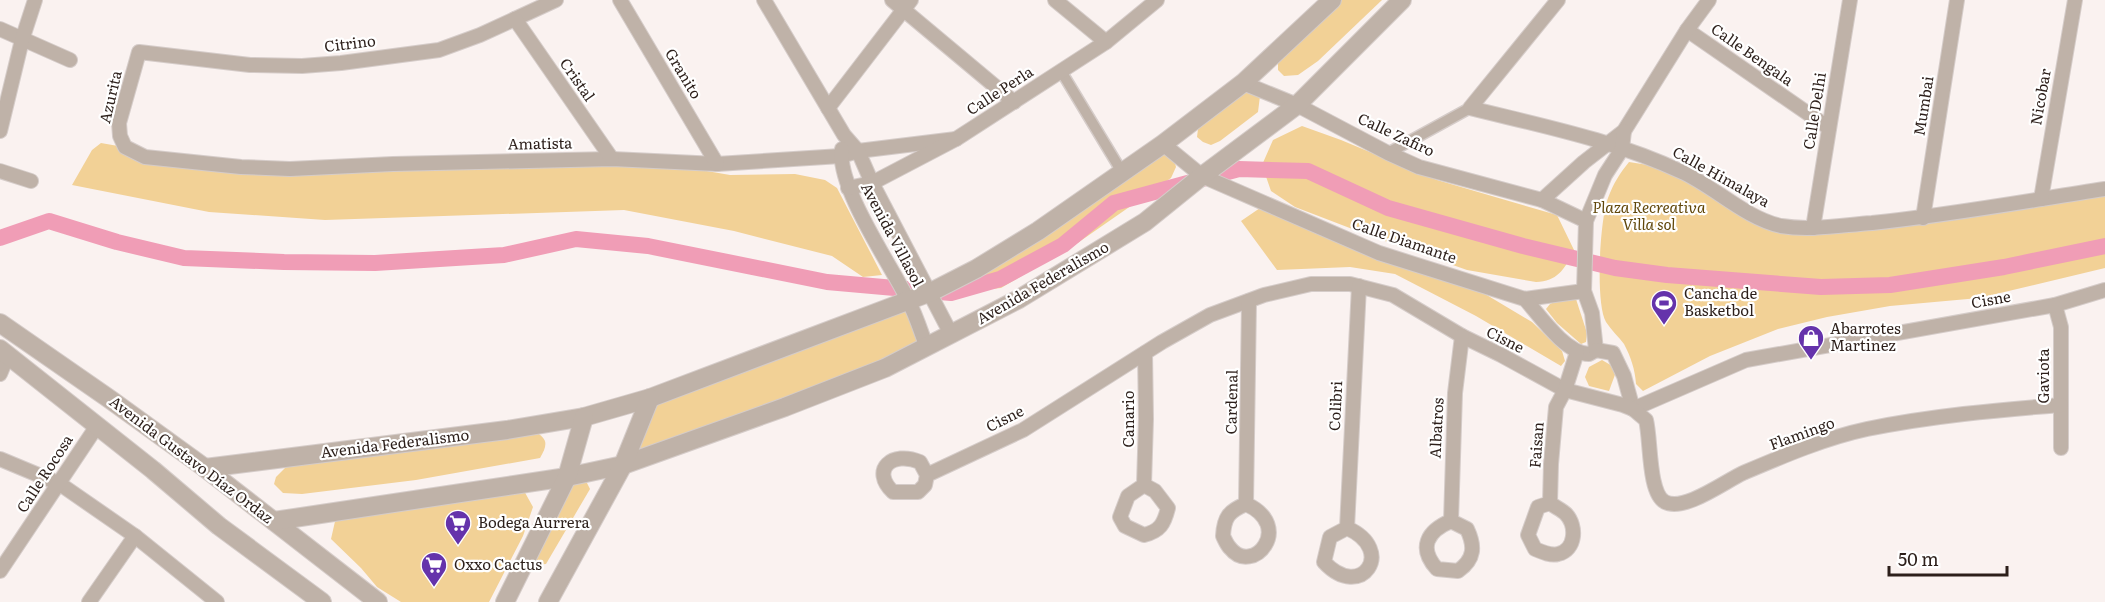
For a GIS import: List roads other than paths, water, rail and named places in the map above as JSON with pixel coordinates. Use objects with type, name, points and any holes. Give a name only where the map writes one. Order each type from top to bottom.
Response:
[{"type":"street","points":[[0,131],[22,40],[35,0]]},
{"type":"street","name":"Citrino","points":[[139,52],[250,65],[332,64],[438,50],[480,36],[556,0]]},
{"type":"street","name":"Granito","points":[[620,0],[717,164]]},
{"type":"street","name":"Avenida Villasol","points":[[764,0],[844,135],[858,152],[951,334]]},
{"type":"street","points":[[892,0],[907,5],[1014,102]]},
{"type":"street","points":[[1055,0],[1106,42]]},
{"type":"street","name":"Calle Perla","points":[[848,188],[872,183],[956,139],[1106,42],[1157,0]]},
{"type":"street","name":"Avenida Federalismo","points":[[205,468],[507,430],[584,417],[650,398],[909,302],[976,269],[1038,231],[1163,144],[1243,83],[1332,0]]},
{"type":"street","name":"Avenida Federalismo","points":[[274,521],[567,477],[623,465],[785,407],[885,368],[1019,299],[1145,222],[1297,105],[1402,0]]},
{"type":"street","points":[[1388,153],[1470,108],[1558,0]]},
{"type":"street","points":[[1542,200],[1608,142],[1624,131],[1687,30],[1709,0]]},
{"type":"street","name":"Calle Delhi","points":[[1813,228],[1850,0]]},
{"type":"street","name":"Mumbai","points":[[1923,218],[1957,0]]},
{"type":"street","name":"Nicobar","points":[[2041,199],[2075,0]]},
{"type":"street","points":[[828,108],[907,5]]},
{"type":"street","name":"Cristal","points":[[515,19],[612,159]]},
{"type":"street","points":[[0,29],[70,60]]},
{"type":"street","name":"Calle Bengala","points":[[1687,30],[1828,128]]},
{"type":"street","name":"Azurita","points":[[125,147],[120,136],[119,123],[139,52]]},
{"type":"street","points":[[1062,71],[1122,172]]},
{"type":"street","name":"Calle Zafiro","points":[[1243,83],[1297,105],[1419,167],[1542,200],[1586,221]]},
{"type":"street","name":"Calle Himalaya","points":[[1470,108],[1608,142],[1684,172],[1765,220],[1781,225],[1813,228],[1923,218],[2105,189]]},
{"type":"street","points":[[1596,350],[1592,313],[1584,291],[1586,221],[1605,175],[1622,149],[1624,131]]},
{"type":"street","name":"Avenida Villasol","points":[[844,135],[841,156],[848,188],[909,302],[927,348]]},
{"type":"street","name":"Amatista","points":[[125,147],[145,157],[241,167],[290,169],[393,164],[612,159],[717,164],[841,156],[956,139]]},
{"type":"street","name":"Calle Diamante","points":[[1163,144],[1203,176],[1379,253],[1525,299],[1584,291]]},
{"type":"street","points":[[0,171],[31,181]]},
{"type":"street","name":"Cisne","points":[[927,475],[1023,430],[1210,315],[1249,301],[1311,284],[1350,284],[1393,295],[1462,336],[1565,390],[1634,409],[1746,360],[2055,305],[2105,290]]},
{"type":"street","name":"Colibri","points":[[1347,528],[1359,286]]},
{"type":"street","points":[[1525,299],[1563,341],[1577,352],[1589,354],[1596,350],[1613,353],[1624,376],[1634,409]]},
{"type":"street","name":"Cardenal","points":[[1246,504],[1249,301]]},
{"type":"street","name":"Gaviota","points":[[2055,305],[2061,327],[2061,448]]},
{"type":"street","name":"Avenida Gustavo Díaz Ordaz","points":[[0,323],[205,468],[378,602]]},
{"type":"street","name":"Albatros","points":[[1451,521],[1455,393],[1462,336]]},
{"type":"street","points":[[0,374],[4,352]]},
{"type":"street","name":"Avenida Gustavo Díaz Ordaz","points":[[4,352],[153,470],[219,526],[322,602]]},
{"type":"street","name":"Faisan","points":[[1550,503],[1556,407],[1565,390],[1577,352]]},
{"type":"street","name":"Canario","points":[[1144,485],[1145,353]]},
{"type":"street","points":[[548,602],[623,465],[650,398]]},
{"type":"street","name":"Flamingo","points":[[1634,409],[1646,420],[1653,481],[1659,498],[1667,503],[1685,504],[1742,474],[1802,449],[1866,429],[1981,411],[2061,405]]},
{"type":"street","points":[[505,602],[567,477],[584,417]]},
{"type":"street","name":"Calle Rocosa","points":[[0,571],[97,426]]},
{"type":"street","points":[[0,459],[60,484],[135,536],[210,600]]},
{"type":"street","points":[[88,602],[135,536]]},
{"type":"waterway","points":[[0,238],[49,221],[117,242],[184,258],[375,263],[504,255],[576,239],[648,246],[827,282],[951,293],[1000,279],[1063,245],[1114,203],[1239,169],[1308,171],[1388,208],[1523,246],[1615,268],[1667,275],[1821,287],[1890,285],[2004,267],[2105,246]]},
{"type":"place","name":"Cancha de Basketbol","points":[[1664,326]]},
{"type":"place","name":"Abarrotes Martinez","points":[[1811,361]]},
{"type":"place","name":"Bodega Aurrera","points":[[458,546]]},
{"type":"place","name":"Oxxo Cactus","points":[[434,588]]},
{"type":"park label","name":"Plaza Recreativa Villa sol","points":[[1649,216]]}]
